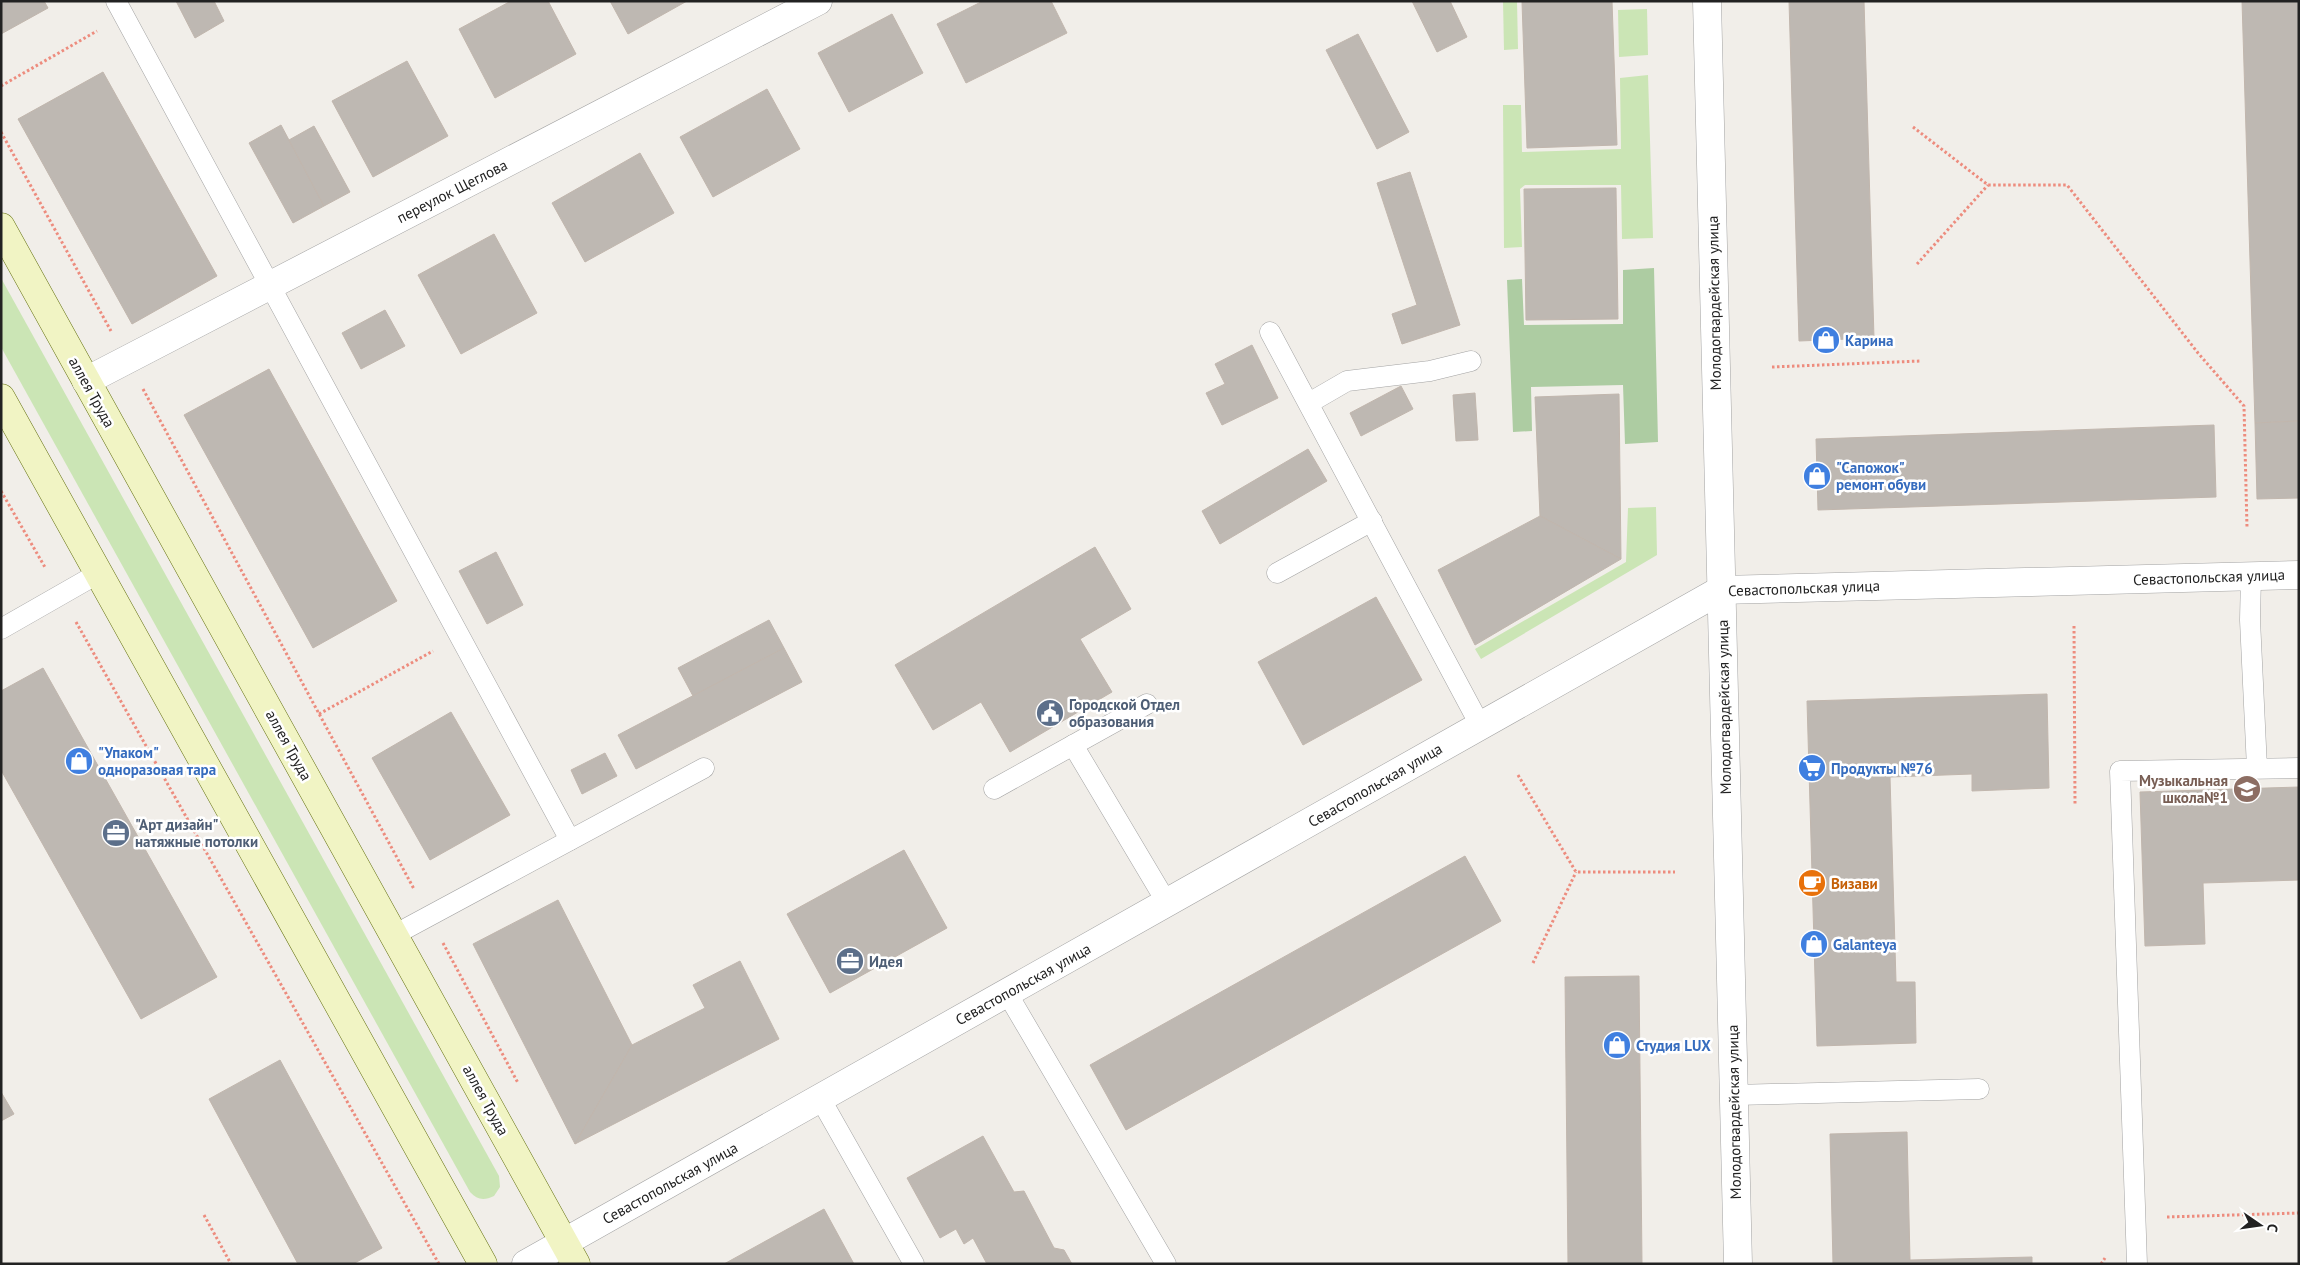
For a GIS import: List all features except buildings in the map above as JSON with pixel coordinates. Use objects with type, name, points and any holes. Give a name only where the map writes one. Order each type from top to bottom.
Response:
[{"type":"main road","name":"аллея Труда","points":[[1,228],[570,1253]]},
{"type":"main road","points":[[1,398],[483,1264]]},
{"type":"street","name":"переулок Щеглова","points":[[86,381],[818,1]]},
{"type":"street","name":"Молодогвардейская улица","points":[[1707,1],[1738,1264]]},
{"type":"street","name":"Севастопольская улица","points":[[526,1264],[570,1253],[820,1098],[1721,590],[2299,575]]},
{"type":"lane","points":[[119,8],[570,840]]},
{"type":"lane","points":[[1270,332],[1310,403],[1480,725]]},
{"type":"lane","points":[[1310,403],[1347,382],[1430,372],[1471,361]]},
{"type":"lane","points":[[1277,573],[1372,522]]},
{"type":"lane","points":[[1,629],[98,573]]},
{"type":"lane","points":[[2251,576],[2250,620],[2257,768]]},
{"type":"lane","points":[[994,789],[1147,704]]},
{"type":"lane","points":[[1073,745],[1167,903]]},
{"type":"lane","points":[[394,934],[704,768]]},
{"type":"lane","points":[[2137,1264],[2120,772],[2299,768]]},
{"type":"lane","points":[[1007,993],[1166,1264]]},
{"type":"lane","points":[[1734,1095],[1979,1089]]},
{"type":"lane","points":[[820,1098],[914,1264]]},
{"type":"path","points":[[1,86],[119,8]]},
{"type":"path","points":[[1913,127],[1988,185],[2067,185],[2198,353],[2244,406],[2247,528]]},
{"type":"path","points":[[1,132],[128,360],[523,1091]]},
{"type":"path","points":[[1918,264],[1988,185]]},
{"type":"path","points":[[1772,367],[1920,361]]},
{"type":"path","points":[[1,491],[438,1264]]},
{"type":"path","points":[[2074,626],[2076,804]]},
{"type":"path","points":[[319,714],[459,636]]},
{"type":"path","points":[[1518,775],[1576,872]]},
{"type":"path","points":[[1576,872],[1674,872]]},
{"type":"path","points":[[1533,963],[1576,872]]},
{"type":"path","points":[[2135,1218],[2299,1213]]},
{"type":"path","points":[[204,1215],[231,1264]]},
{"type":"green space","points":[[1503,1],[1517,1],[1518,49],[1504,50]]},
{"type":"green space","points":[[1647,9],[1648,55],[1619,57],[1618,10]]},
{"type":"green space","points":[[1648,75],[1653,238],[1622,239],[1621,185],[1525,185],[1520,189],[1522,247],[1504,248],[1503,105],[1521,105],[1522,152],[1621,149],[1620,78]]},
{"type":"green space","points":[[1654,268],[1658,442],[1625,444],[1623,385],[1531,387],[1532,431],[1513,432],[1507,280],[1522,279],[1524,325],[1623,324],[1623,270]]},
{"type":"green space","points":[[1,278],[499,1176],[500,1187],[494,1196],[481,1199],[475,1197],[470,1192],[1,347]]},
{"type":"green space","points":[[1656,507],[1657,555],[1481,659],[1475,649],[1626,562],[1628,508]]},
{"type":"place","name":"Карина","points":[[1826,340]]},
{"type":"place","name":"\"Сапожок\" ремонт обуви","points":[[1817,476]]},
{"type":"place","name":"Городской Отдел образования","points":[[1050,713]]},
{"type":"place","name":"\"Упаком\" одноразовая тара","points":[[79,761]]},
{"type":"place","name":"Продукты №76","points":[[1812,768]]},
{"type":"place","name":"Музыкальная школа№1","points":[[2247,789]]},
{"type":"place","name":"\"Арт дизайн\" натяжные потолки","points":[[116,833]]},
{"type":"place","name":"Визави","points":[[1812,883]]},
{"type":"place","name":"Galanteya","points":[[1814,944]]},
{"type":"place","name":"Идея","points":[[850,961]]},
{"type":"place","name":"Студия LUX","points":[[1617,1045]]}]
